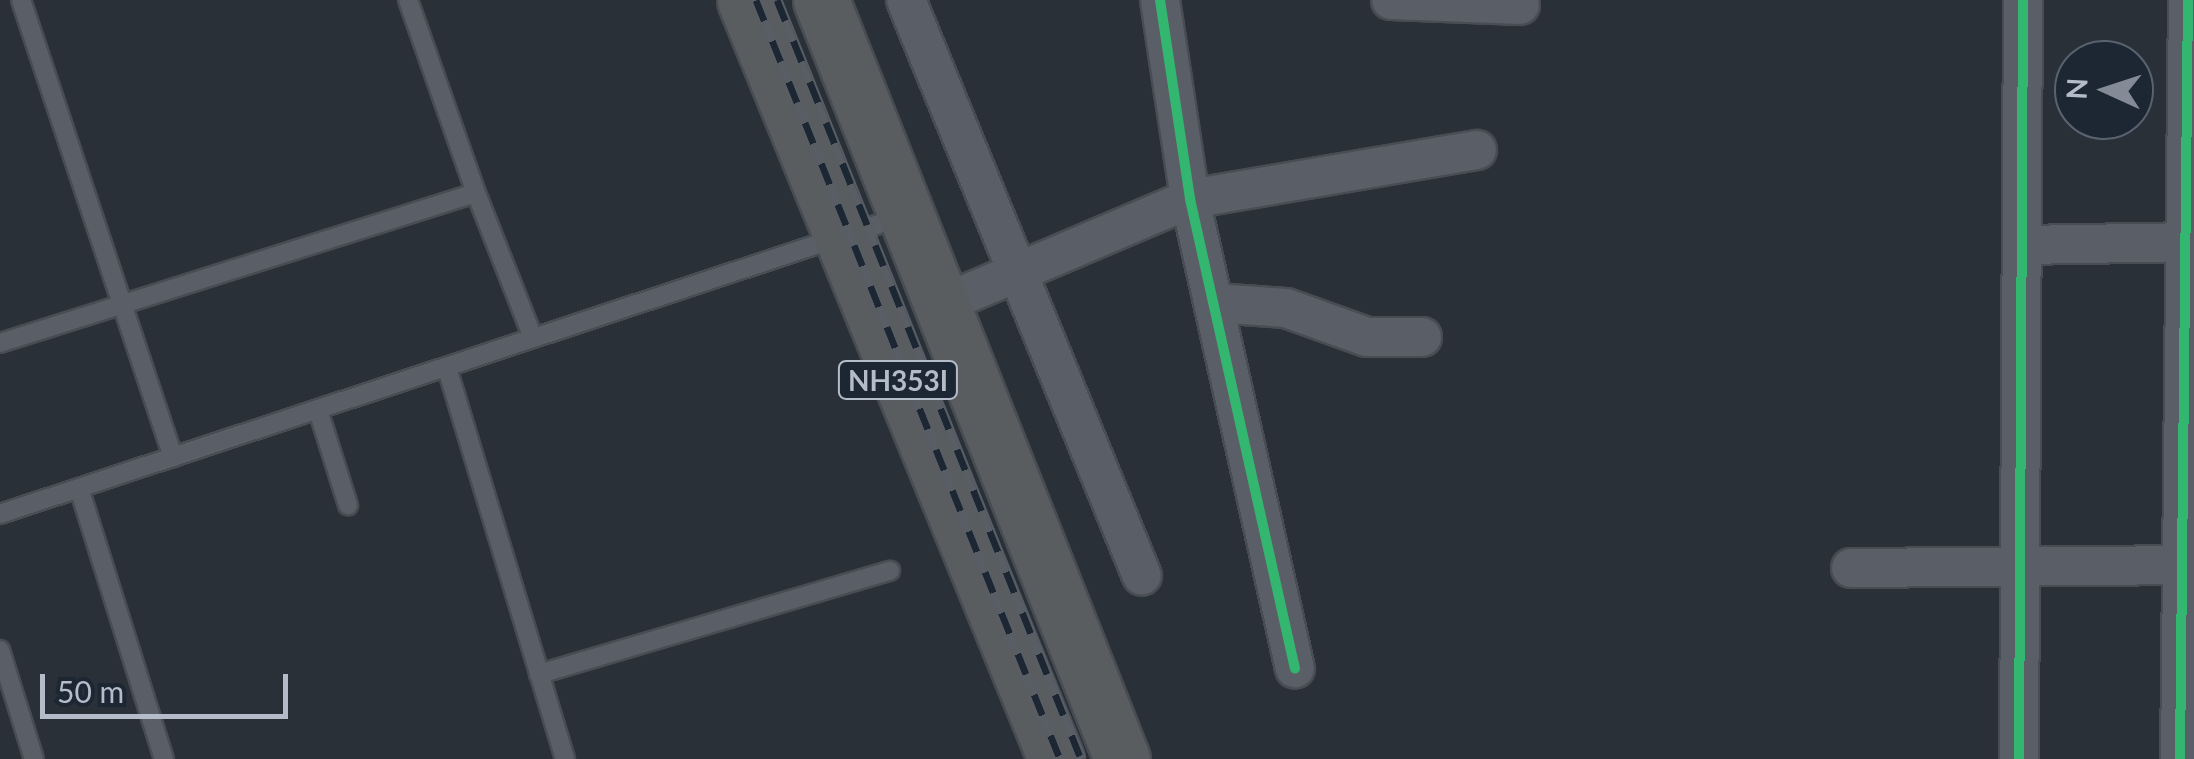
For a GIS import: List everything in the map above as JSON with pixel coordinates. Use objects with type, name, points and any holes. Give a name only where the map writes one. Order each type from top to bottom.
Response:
[{"type":"highway","name":"NH353I","points":[[745,0],[1056,759]]},
{"type":"highway","name":"NH353I","points":[[821,0],[910,213],[1122,759]]},
{"type":"street","points":[[906,0],[1142,576]]},
{"type":"street","points":[[1391,0],[1520,5]]},
{"type":"street","points":[[2019,759],[2023,0]]},
{"type":"street","points":[[2180,759],[2188,565],[2192,242],[2188,0]]},
{"type":"street","points":[[1159,1],[1190,199],[1295,668]]},
{"type":"street","points":[[945,303],[1190,199],[1476,150]]},
{"type":"street","points":[[2022,245],[2192,242]]},
{"type":"street","points":[[1215,303],[1286,308],[1367,337],[1422,337]]},
{"type":"street","points":[[1851,568],[2188,565]]},
{"type":"lane","points":[[21,0],[173,457]]},
{"type":"lane","points":[[408,0],[476,193],[533,338]]},
{"type":"lane","points":[[0,343],[122,308],[476,193]]},
{"type":"lane","points":[[0,514],[910,213]]},
{"type":"lane","points":[[447,368],[565,759]]},
{"type":"lane","points":[[318,410],[348,505]]},
{"type":"lane","points":[[79,488],[164,759]]},
{"type":"lane","points":[[539,674],[890,571]]},
{"type":"lane","points":[[0,650],[34,759]]},
{"type":"railway","points":[[756,0],[1060,759]]},
{"type":"railway","points":[[777,0],[1081,759]]},
{"type":"cycle path","points":[[1160,0],[1190,199],[1295,668]]},
{"type":"cycle path","points":[[2019,759],[2023,0]]},
{"type":"cycle path","points":[[2180,759],[2188,0]]}]
